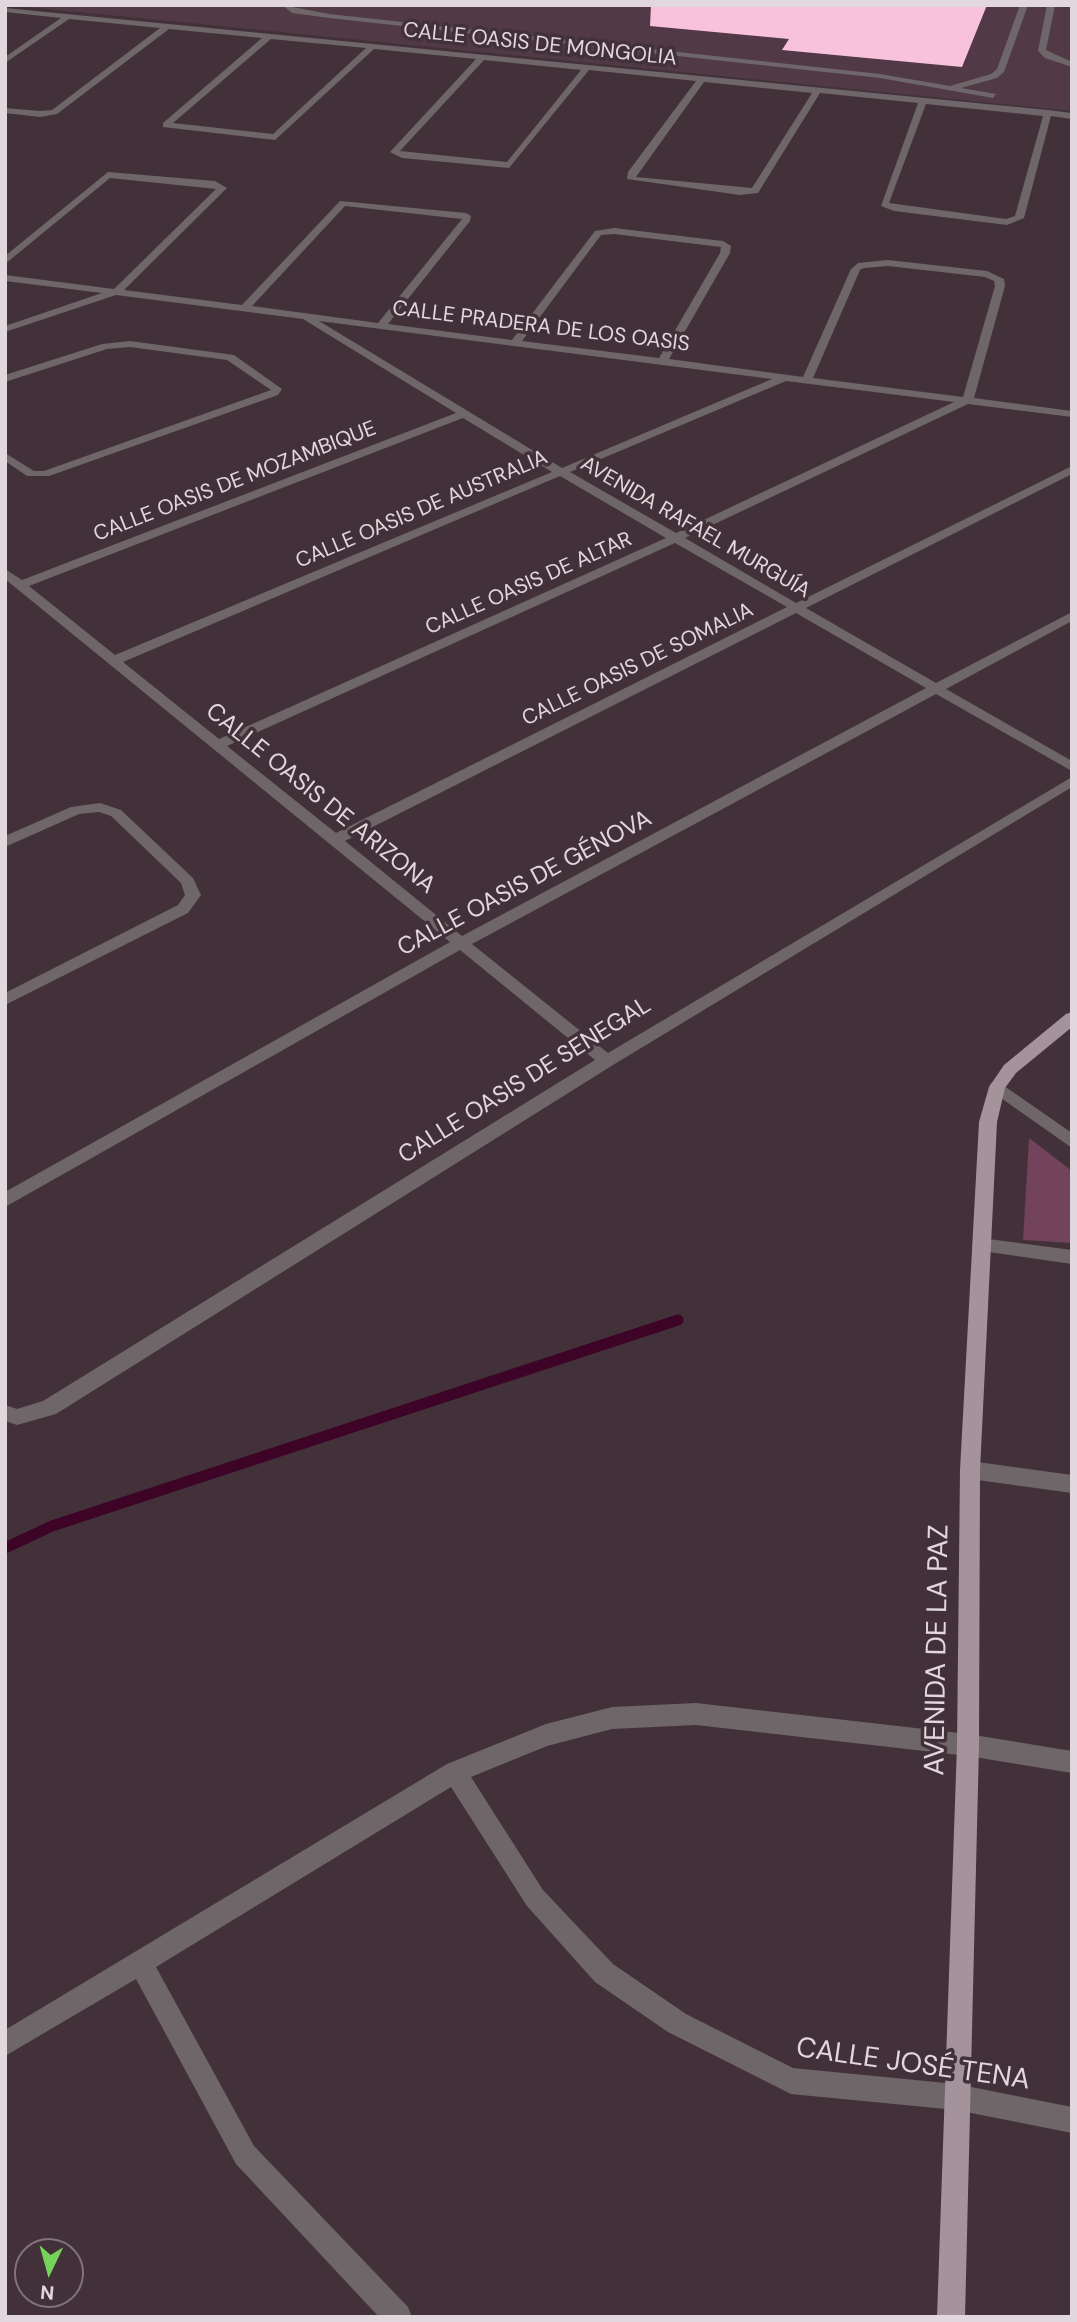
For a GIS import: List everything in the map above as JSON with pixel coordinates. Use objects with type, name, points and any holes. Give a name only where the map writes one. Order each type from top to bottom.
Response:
[{"type":"main road","name":"AVENIDA DE LA PAZ","points":[[951,2317],[968,1745],[970,1470],[988,1122],[997,1087],[1010,1069],[1033,1047],[1072,1018]]},
{"type":"street","points":[[286,5],[295,10],[321,15],[880,76],[1008,98]]},
{"type":"street","points":[[947,89],[994,76],[1001,70],[1024,5]]},
{"type":"street","points":[[1051,5],[1042,51],[1072,65]]},
{"type":"street","name":"CALLE OASIS DE MONGOLIA","points":[[5,10],[1072,116]]},
{"type":"street","points":[[5,61],[68,16]]},
{"type":"street","points":[[5,110],[46,114],[54,112],[167,26]]},
{"type":"street","points":[[268,36],[166,125],[275,137],[373,46]]},
{"type":"street","points":[[482,57],[394,152],[509,165],[587,68]]},
{"type":"street","points":[[702,79],[631,174],[632,178],[755,191],[818,90]]},
{"type":"street","points":[[923,101],[884,204],[894,208],[1007,222],[1019,218],[1048,113]]},
{"type":"street","points":[[5,261],[108,175],[221,186],[172,239],[116,292],[5,329]]},
{"type":"street","points":[[245,308],[344,203],[466,216],[467,219],[382,326]]},
{"type":"street","points":[[515,342],[594,237],[602,231],[723,244],[726,246],[725,253],[663,362]]},
{"type":"street","points":[[807,380],[856,269],[861,265],[876,262],[987,274],[999,279],[1000,286],[968,400]]},
{"type":"street","name":"CALLE PRADERA DE LOS OASIS","points":[[5,278],[1072,414]]},
{"type":"street","name":"AVENIDA RAFAEL MURGUÍA","points":[[302,315],[561,472],[936,691],[1072,767]]},
{"type":"street","points":[[5,380],[106,346],[130,344],[230,357],[277,389],[274,394],[45,474],[31,474],[5,456]]},
{"type":"street","name":"CALLE OASIS DE AUSTRALIA","points":[[113,661],[785,377]]},
{"type":"street","name":"CALLE OASIS DE ALTAR","points":[[217,745],[677,538],[968,400]]},
{"type":"street","name":"CALLE OASIS DE MOZAMBIQUE","points":[[21,585],[463,414]]},
{"type":"street","name":"CALLE OASIS DE SOMALIA","points":[[334,840],[1072,469]]},
{"type":"street","name":"CALLE OASIS DE ARIZONA","points":[[5,573],[607,1061]]},
{"type":"street","name":"CALLE OASIS DE GÉNOVA","points":[[5,1200],[461,943],[1072,616]]},
{"type":"street","name":"CALLE OASIS DE SENEGAL","points":[[5,1413],[17,1418],[49,1408],[607,1061],[1072,780]]},
{"type":"street","points":[[5,842],[76,810],[100,807],[116,813],[188,881],[193,895],[183,909],[5,1000]]},
{"type":"street","points":[[997,1087],[1072,1142]]},
{"type":"street","points":[[981,1245],[1072,1257]]},
{"type":"street","points":[[970,1470],[1072,1483]]},
{"type":"street","points":[[5,2044],[455,1772],[546,1735],[612,1718],[696,1714],[968,1745],[1072,1762]]},
{"type":"street","name":"CALLE JOSÉ TENA","points":[[455,1772],[536,1898],[604,1973],[677,2023],[791,2081],[956,2097],[1072,2120]]},
{"type":"street","points":[[140,1962],[245,2155],[398,2317]]},
{"type":"shaded area","points":[[6,5],[1072,5],[1072,111],[191,23]]},
{"type":"shaded area","points":[[1029,1138],[1072,1171],[1072,1243],[1023,1240]]},
{"type":"building","points":[[651,5],[987,5],[962,67],[782,50],[789,39],[650,26]]},
{"type":"waterway","points":[[5,1548],[52,1526],[678,1320]]}]
